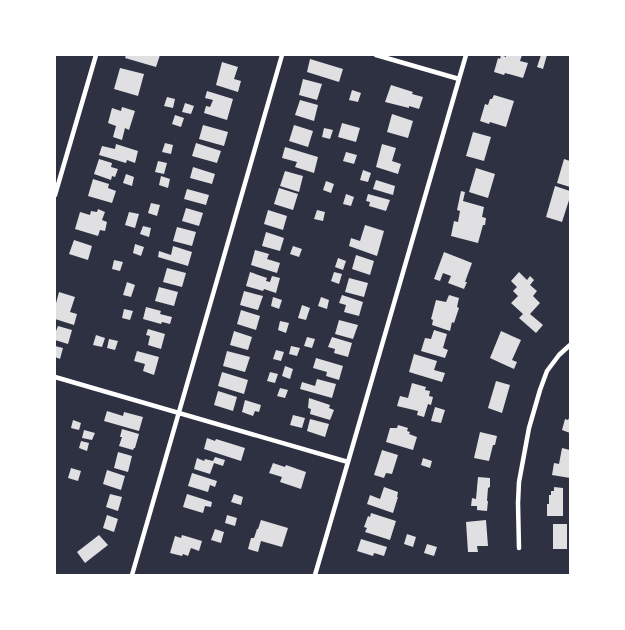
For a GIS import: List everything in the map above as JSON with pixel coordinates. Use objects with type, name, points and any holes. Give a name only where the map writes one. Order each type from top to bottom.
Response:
[{"type":"street","points":[[55,195],[96,55]]},
{"type":"street","points":[[132,575],[282,55]]},
{"type":"street","points":[[376,55],[459,79]]},
{"type":"street","points":[[316,575],[466,55]]},
{"type":"street","points":[[55,169],[62,171]]},
{"type":"street","points":[[519,548],[519,482],[529,428],[547,371],[558,355],[570,345]]},
{"type":"street","points":[[55,377],[348,462]]},
{"type":"building","points":[[126,55],[160,55],[156,67],[125,58]]},
{"type":"building","points":[[501,55],[506,57],[506,55],[522,55],[520,61],[528,63],[523,78],[494,72],[498,58],[500,59]]},
{"type":"building","points":[[541,55],[547,55],[543,69],[537,67]]},
{"type":"building","points":[[310,59],[343,69],[339,82],[307,72]]},
{"type":"building","points":[[222,62],[238,67],[234,79],[241,81],[238,92],[216,85]]},
{"type":"building","points":[[120,68],[144,74],[138,96],[114,89]]},
{"type":"building","points":[[303,79],[322,84],[317,100],[299,95]]},
{"type":"building","points":[[391,85],[423,97],[419,109],[385,102]]},
{"type":"building","points":[[352,90],[361,93],[358,102],[349,100]]},
{"type":"building","points":[[207,91],[233,99],[227,120],[204,113],[206,106],[210,107],[213,100],[205,98]]},
{"type":"building","points":[[494,95],[514,101],[506,127],[480,121],[485,104],[488,105]]},
{"type":"building","points":[[167,97],[175,99],[173,108],[164,106]]},
{"type":"building","points":[[300,100],[318,105],[314,121],[295,115]]},
{"type":"building","points":[[185,103],[194,106],[191,114],[182,112]]},
{"type":"building","points":[[122,107],[135,111],[129,130],[125,128],[122,140],[113,137],[116,126],[108,123],[112,108],[121,111]]},
{"type":"building","points":[[392,114],[413,121],[408,138],[387,132]]},
{"type":"building","points":[[175,115],[184,118],[181,127],[172,124]]},
{"type":"building","points":[[342,123],[360,128],[356,142],[338,137]]},
{"type":"building","points":[[203,125],[228,132],[224,146],[199,139]]},
{"type":"building","points":[[294,125],[313,131],[308,147],[289,141]]},
{"type":"building","points":[[324,128],[333,130],[330,139],[322,137]]},
{"type":"building","points":[[473,132],[491,137],[484,161],[466,156]]},
{"type":"building","points":[[165,143],[173,145],[171,154],[162,152]]},
{"type":"building","points":[[196,143],[221,151],[217,163],[192,156]]},
{"type":"building","points":[[116,144],[138,151],[135,163],[127,160],[126,163],[99,155],[102,146],[115,149]]},
{"type":"building","points":[[382,144],[396,148],[392,161],[401,164],[398,174],[376,167]]},
{"type":"building","points":[[285,147],[318,157],[314,173],[295,167],[297,162],[282,158]]},
{"type":"building","points":[[346,152],[357,155],[354,164],[343,161]]},
{"type":"building","points":[[99,159],[112,163],[111,167],[118,169],[115,177],[112,176],[111,180],[94,174]]},
{"type":"building","points":[[564,159],[570,161],[570,187],[557,183]]},
{"type":"building","points":[[158,161],[167,163],[164,174],[155,172]]},
{"type":"building","points":[[193,167],[215,174],[212,184],[190,178]]},
{"type":"building","points":[[476,168],[495,174],[488,198],[469,192]]},
{"type":"building","points":[[363,170],[371,173],[368,182],[360,180]]},
{"type":"building","points":[[285,171],[303,176],[299,192],[280,186]]},
{"type":"building","points":[[126,174],[134,177],[132,186],[123,183]]},
{"type":"building","points":[[161,176],[170,179],[168,188],[159,185]]},
{"type":"building","points":[[93,179],[109,184],[108,188],[116,191],[112,203],[88,196]]},
{"type":"building","points":[[376,180],[395,186],[393,195],[373,189]]},
{"type":"building","points":[[326,181],[334,184],[331,193],[323,190]]},
{"type":"building","points":[[555,186],[570,191],[562,222],[546,217]]},
{"type":"building","points":[[279,188],[298,194],[293,210],[274,204]]},
{"type":"building","points":[[187,189],[209,195],[206,205],[184,199]]},
{"type":"building","points":[[461,191],[465,192],[463,201],[484,207],[482,217],[486,218],[485,225],[483,225],[478,243],[451,236],[454,221],[458,222],[460,211],[457,210]]},
{"type":"building","points":[[346,194],[354,197],[351,206],[343,204]]},
{"type":"building","points":[[368,194],[390,200],[386,211],[369,206],[370,202],[366,201]]},
{"type":"building","points":[[151,203],[160,205],[157,216],[148,213]]},
{"type":"building","points":[[186,208],[203,213],[199,226],[182,221]]},
{"type":"building","points":[[98,209],[105,212],[102,220],[107,222],[105,231],[100,230],[98,236],[75,229],[80,212],[90,215],[91,211],[97,212]]},
{"type":"building","points":[[268,210],[287,216],[283,230],[264,224]]},
{"type":"building","points":[[317,210],[325,212],[323,221],[314,219]]},
{"type":"building","points":[[129,212],[139,214],[135,228],[125,225]]},
{"type":"building","points":[[365,225],[384,231],[377,256],[349,246],[351,238],[360,241]]},
{"type":"building","points":[[143,226],[151,228],[149,237],[140,234]]},
{"type":"building","points":[[177,227],[196,232],[192,246],[173,241]]},
{"type":"building","points":[[266,232],[284,238],[280,251],[262,246]]},
{"type":"building","points":[[74,240],[92,246],[88,260],[69,254]]},
{"type":"building","points":[[135,244],[144,247],[141,256],[133,253]]},
{"type":"building","points":[[173,246],[192,252],[188,266],[158,257],[159,251],[171,255]]},
{"type":"building","points":[[293,246],[302,249],[299,257],[290,254]]},
{"type":"building","points":[[255,250],[269,254],[267,259],[280,263],[277,273],[251,265]]},
{"type":"building","points":[[444,252],[472,263],[464,289],[448,283],[451,276],[443,273],[440,281],[434,279]]},
{"type":"building","points":[[356,255],[374,261],[370,275],[352,269]]},
{"type":"building","points":[[338,258],[346,261],[343,270],[335,267]]},
{"type":"building","points":[[114,260],[123,262],[120,271],[112,269]]},
{"type":"building","points":[[167,268],[186,273],[182,287],[163,282]]},
{"type":"building","points":[[250,272],[267,278],[266,281],[270,282],[272,276],[280,278],[276,293],[246,286]]},
{"type":"building","points":[[334,272],[342,274],[339,284],[331,281]]},
{"type":"building","points":[[519,272],[527,280],[530,276],[534,280],[530,285],[537,291],[533,296],[540,303],[530,314],[543,325],[536,333],[519,318],[523,314],[511,303],[518,296],[513,291],[517,287],[511,281]]},
{"type":"building","points":[[349,278],[368,283],[364,297],[345,292]]},
{"type":"building","points":[[127,282],[135,285],[131,297],[123,295]]},
{"type":"building","points":[[159,287],[178,292],[174,306],[155,301]]},
{"type":"building","points":[[244,291],[263,296],[258,310],[240,305]]},
{"type":"building","points":[[59,292],[75,297],[70,312],[77,314],[74,325],[55,319],[55,307]]},
{"type":"building","points":[[342,295],[363,302],[359,316],[344,312],[346,305],[339,303]]},
{"type":"building","points":[[449,295],[459,298],[457,307],[459,308],[450,331],[432,325],[433,320],[431,319],[436,300],[446,302]]},
{"type":"building","points":[[273,297],[282,300],[279,309],[271,306]]},
{"type":"building","points":[[321,297],[329,300],[327,309],[318,306]]},
{"type":"building","points":[[302,305],[310,308],[306,320],[298,318]]},
{"type":"building","points":[[146,307],[161,311],[160,314],[172,317],[170,324],[162,322],[161,324],[143,319]]},
{"type":"building","points":[[124,309],[133,311],[130,320],[122,318]]},
{"type":"building","points":[[241,310],[260,316],[256,330],[237,324]]},
{"type":"building","points":[[339,320],[358,325],[353,339],[335,334]]},
{"type":"building","points":[[280,321],[289,323],[286,333],[278,330]]},
{"type":"building","points":[[58,326],[72,330],[68,344],[55,340],[55,331]]},
{"type":"building","points":[[148,329],[165,334],[161,349],[148,345],[150,336],[146,335]]},
{"type":"building","points":[[434,330],[447,334],[443,348],[448,350],[445,358],[421,351],[425,338],[431,339]]},
{"type":"building","points":[[234,331],[252,337],[248,350],[230,345]]},
{"type":"building","points":[[501,331],[521,340],[512,360],[517,362],[514,369],[490,358]]},
{"type":"building","points":[[96,335],[105,338],[102,347],[93,345]]},
{"type":"building","points":[[307,337],[315,339],[312,348],[304,346]]},
{"type":"building","points":[[332,337],[352,343],[348,357],[334,353],[335,349],[328,347]]},
{"type":"building","points":[[109,339],[118,341],[115,350],[107,348]]},
{"type":"building","points":[[55,346],[63,348],[60,359],[55,357]]},
{"type":"building","points":[[291,346],[300,348],[297,356],[289,354]]},
{"type":"building","points":[[276,350],[284,352],[281,361],[273,359]]},
{"type":"building","points":[[137,351],[159,357],[154,375],[143,371],[145,364],[134,361]]},
{"type":"building","points":[[227,351],[250,357],[245,372],[223,366]]},
{"type":"building","points":[[414,354],[437,361],[434,370],[445,373],[442,382],[409,372]]},
{"type":"building","points":[[316,358],[343,366],[339,380],[326,376],[327,372],[313,368]]},
{"type":"building","points":[[285,366],[293,369],[290,379],[282,376]]},
{"type":"building","points":[[222,372],[248,380],[244,394],[218,386]]},
{"type":"building","points":[[270,372],[278,374],[275,383],[267,381]]},
{"type":"building","points":[[317,379],[336,384],[332,398],[300,389],[302,382],[315,386]]},
{"type":"building","points":[[496,381],[510,385],[502,413],[488,408]]},
{"type":"building","points":[[412,383],[426,387],[425,390],[430,391],[429,396],[433,397],[431,405],[428,404],[424,417],[417,415],[418,411],[397,406],[400,396],[408,398]]},
{"type":"building","points":[[280,388],[288,390],[285,398],[277,396]]},
{"type":"building","points":[[218,391],[237,397],[233,411],[214,405]]},
{"type":"building","points":[[309,398],[330,405],[329,408],[334,410],[330,420],[310,414],[311,409],[308,408]]},
{"type":"building","points":[[245,400],[261,405],[259,412],[255,411],[253,416],[242,412]]},
{"type":"building","points":[[435,407],[445,410],[441,423],[431,421]]},
{"type":"building","points":[[107,411],[123,416],[124,412],[143,417],[139,431],[104,421]]},
{"type":"building","points":[[293,415],[305,418],[302,428],[290,425]]},
{"type":"building","points":[[570,416],[570,433],[562,430],[565,419],[568,420]]},
{"type":"building","points":[[310,419],[329,424],[325,437],[307,431]]},
{"type":"building","points":[[73,420],[81,423],[79,430],[71,428]]},
{"type":"building","points":[[398,425],[408,428],[409,434],[417,437],[413,450],[386,442],[390,428],[397,428]]},
{"type":"building","points":[[122,429],[139,434],[133,450],[119,446]]},
{"type":"building","points":[[84,430],[95,433],[92,440],[82,438]]},
{"type":"building","points":[[480,432],[497,436],[489,461],[474,458]]},
{"type":"building","points":[[207,438],[245,448],[241,461],[204,449]]},
{"type":"building","points":[[81,441],[89,443],[87,451],[79,448]]},
{"type":"building","points":[[562,448],[570,450],[570,478],[552,475],[554,463],[559,464]]},
{"type":"building","points":[[382,450],[398,455],[392,474],[386,473],[384,478],[374,475]]},
{"type":"building","points":[[118,452],[132,456],[128,472],[114,468]]},
{"type":"building","points":[[215,457],[225,460],[223,466],[214,463],[210,474],[194,469],[197,458],[204,461],[205,459],[213,461]]},
{"type":"building","points":[[423,458],[432,461],[430,468],[421,465]]},
{"type":"building","points":[[273,463],[306,472],[301,489],[280,482],[282,477],[269,473]]},
{"type":"building","points":[[71,468],[81,471],[78,481],[68,478]]},
{"type":"building","points":[[107,470],[125,476],[121,490],[103,484]]},
{"type":"building","points":[[192,473],[217,481],[215,487],[210,485],[208,492],[188,486]]},
{"type":"building","points":[[478,477],[490,478],[487,511],[477,510],[477,506],[471,506],[472,498],[476,499]]},
{"type":"building","points":[[384,487],[398,492],[393,513],[367,504],[370,495],[380,499]]},
{"type":"building","points":[[554,487],[563,488],[563,516],[547,516],[549,495],[551,495],[551,491],[554,491]]},
{"type":"building","points":[[110,494],[122,497],[118,511],[106,507]]},
{"type":"building","points":[[187,494],[212,502],[211,507],[205,506],[203,513],[183,507]]},
{"type":"building","points":[[234,494],[243,497],[241,505],[231,502]]},
{"type":"building","points":[[371,513],[396,521],[390,540],[365,532],[367,528],[364,527]]},
{"type":"building","points":[[107,515],[118,519],[114,532],[103,528]]},
{"type":"building","points":[[227,515],[237,518],[235,526],[225,523]]},
{"type":"building","points":[[261,520],[288,528],[282,547],[261,541],[258,552],[248,549],[251,538],[254,538]]},
{"type":"building","points":[[486,520],[488,546],[477,546],[478,552],[468,552],[466,522]]},
{"type":"building","points":[[553,524],[567,524],[567,549],[553,549]]},
{"type":"building","points":[[215,529],[224,532],[221,543],[211,540]]},
{"type":"building","points":[[407,534],[416,537],[413,547],[404,544]]},
{"type":"building","points":[[99,535],[108,545],[85,563],[77,552]]},
{"type":"building","points":[[182,535],[202,541],[199,551],[191,548],[188,556],[170,553],[175,536],[181,538]]},
{"type":"building","points":[[361,539],[387,547],[384,556],[374,553],[373,556],[357,551]]},
{"type":"building","points":[[427,544],[437,547],[434,556],[424,553]]}]
